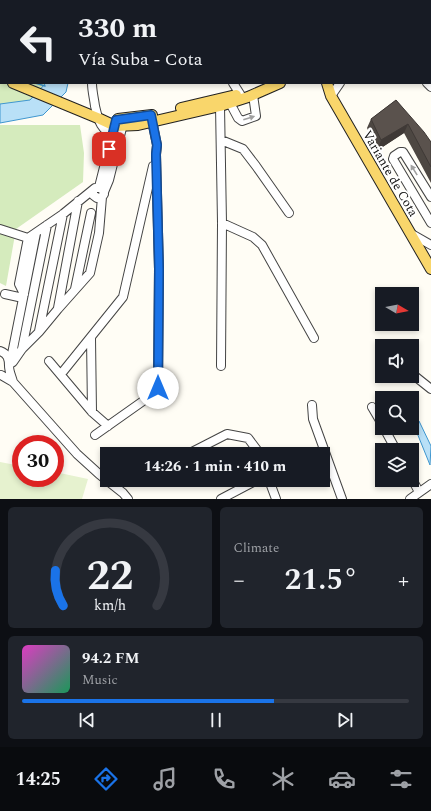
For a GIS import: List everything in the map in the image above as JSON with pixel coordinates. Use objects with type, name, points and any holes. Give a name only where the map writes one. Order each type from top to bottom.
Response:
[{"type":"main road","points":[[15,84],[119,127],[240,94],[261,84]]},
{"type":"main road","points":[[152,118],[225,105],[278,84]]},
{"type":"main road","name":"Variante de Cota","points":[[320,84],[329,90],[431,269]]},
{"type":"street","points":[[23,296],[19,284],[28,238],[63,214],[78,201],[100,192],[109,180],[119,127],[103,128],[93,94],[92,84]]},
{"type":"street","points":[[234,84],[240,94]]},
{"type":"street","points":[[329,90],[338,84]]},
{"type":"street","points":[[225,105],[242,121],[257,116],[253,95]]},
{"type":"street","points":[[221,366],[221,140],[225,105]]},
{"type":"street","points":[[61,374],[123,297],[156,154],[157,145],[152,118]]},
{"type":"street","points":[[221,140],[243,149],[289,213]]},
{"type":"street","points":[[431,197],[403,152],[400,152],[394,156],[393,159],[431,223]]},
{"type":"street","points":[[95,436],[158,388],[159,269],[156,154]]},
{"type":"street","points":[[1,351],[17,348],[39,332],[90,273],[100,233],[100,192]]},
{"type":"street","points":[[58,309],[78,201]]},
{"type":"street","points":[[75,289],[91,213]]},
{"type":"street","points":[[39,332],[63,214]]},
{"type":"street","points":[[222,223],[253,237],[262,245],[314,338]]},
{"type":"street","points":[[0,375],[7,371],[13,362],[47,225]]},
{"type":"street","points":[[0,229],[28,238]]},
{"type":"street","points":[[17,348],[23,296],[36,233]]},
{"type":"street","points":[[410,233],[431,245]]},
{"type":"street","points":[[5,294],[23,296]]},
{"type":"street","points":[[91,338],[92,412]]},
{"type":"street","points":[[1,351],[7,356],[13,382]]},
{"type":"street","points":[[49,361],[92,412],[108,426]]},
{"type":"street","points":[[0,375],[13,382],[77,454],[128,499]]},
{"type":"street","points":[[419,379],[431,389]]},
{"type":"street","points":[[312,404],[313,419],[342,499]]},
{"type":"street","points":[[372,407],[375,412]]},
{"type":"street","points":[[202,447],[227,434],[248,438],[255,447]]},
{"type":"street","points":[[410,499],[431,484]]},
{"type":"street","points":[[220,499],[243,487]]},
{"type":"street","points":[[272,487],[276,499]]},
{"type":"street","points":[[416,487],[419,492]]},
{"type":"green space","points":[[0,84],[45,84],[30,100],[0,104]]},
{"type":"green space","points":[[0,125],[80,125],[84,153],[83,182],[16,229],[6,286],[0,283]]},
{"type":"green space","points":[[0,462],[12,464],[12,487],[64,487],[64,474],[88,479],[82,499],[0,499]]},
{"type":"water","points":[[45,84],[68,84],[66,92],[43,115],[0,123],[0,104],[30,100]]},
{"type":"water","points":[[419,421],[431,446],[430,465],[418,435]]},
{"type":"building","points":[[396,100],[431,142],[431,167],[408,124],[381,140],[371,119]]},
{"type":"waterway","points":[[38,84],[45,86]]},
{"type":"route","points":[[109,149],[116,120],[151,115],[157,145],[159,269],[158,388]]}]
